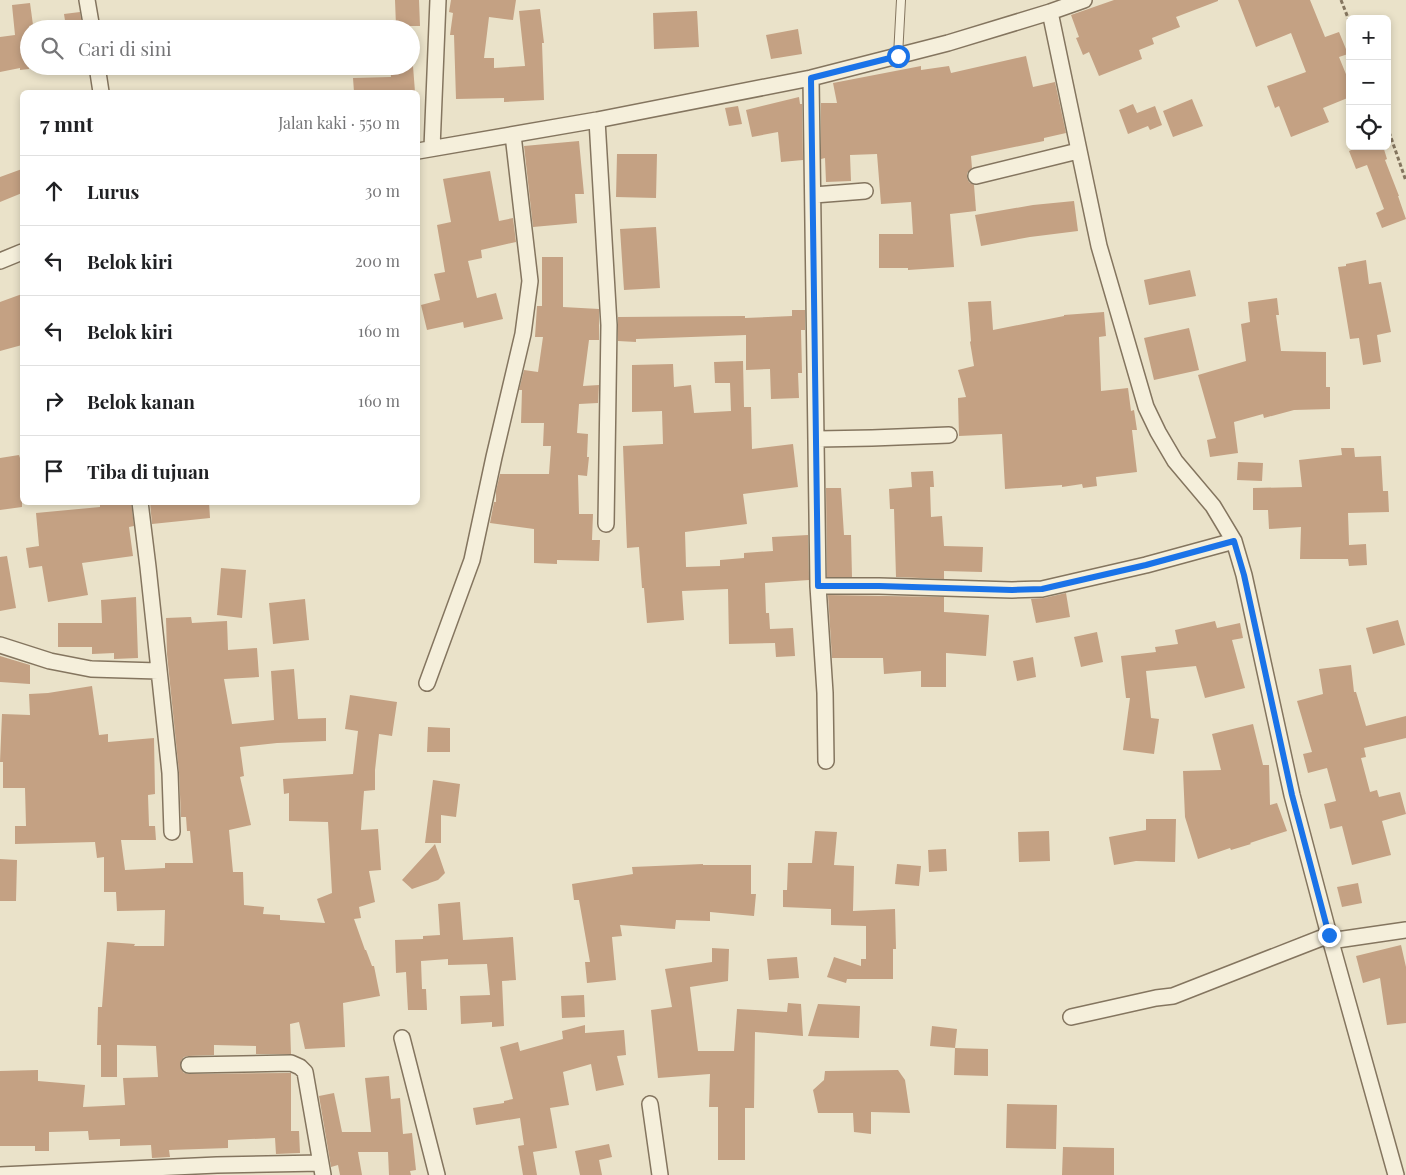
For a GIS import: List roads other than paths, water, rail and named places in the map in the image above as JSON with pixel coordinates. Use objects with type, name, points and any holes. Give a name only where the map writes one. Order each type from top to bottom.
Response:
[{"type":"street","points":[[87,0],[90,20]]},
{"type":"street","points":[[438,0],[425,149],[597,120],[811,78],[898,56],[1050,12],[1084,0]]},
{"type":"street","points":[[1050,12],[1099,246],[1146,407],[1175,461],[1214,506],[1234,541],[1244,575],[1292,795],[1396,1175]]},
{"type":"street","points":[[98,75],[101,90]]},
{"type":"street","points":[[811,78],[818,439],[818,586],[825,693],[826,761]]},
{"type":"street","points":[[597,120],[609,326],[606,524]]},
{"type":"street","points":[[427,683],[472,560],[523,334],[530,281],[513,135]]},
{"type":"street","points":[[976,176],[1078,151]]},
{"type":"street","points":[[814,195],[864,191]]},
{"type":"street","points":[[0,261],[20,253]]},
{"type":"street","points":[[818,439],[949,435]]},
{"type":"street","points":[[140,505],[170,773],[172,832]]},
{"type":"street","points":[[818,586],[1042,589],[1146,565],[1234,541]]},
{"type":"street","points":[[0,645],[50,661],[91,669],[158,670]]},
{"type":"street","points":[[1071,1017],[1173,996],[1330,938],[1406,930]]},
{"type":"street","points":[[402,1038],[437,1175]]},
{"type":"street","points":[[0,1175],[217,1165],[322,1169],[305,1072],[300,1067],[291,1063],[189,1065]]},
{"type":"street","points":[[650,1104],[660,1175]]},
{"type":"lane","points":[[898,56],[901,0]]}]
